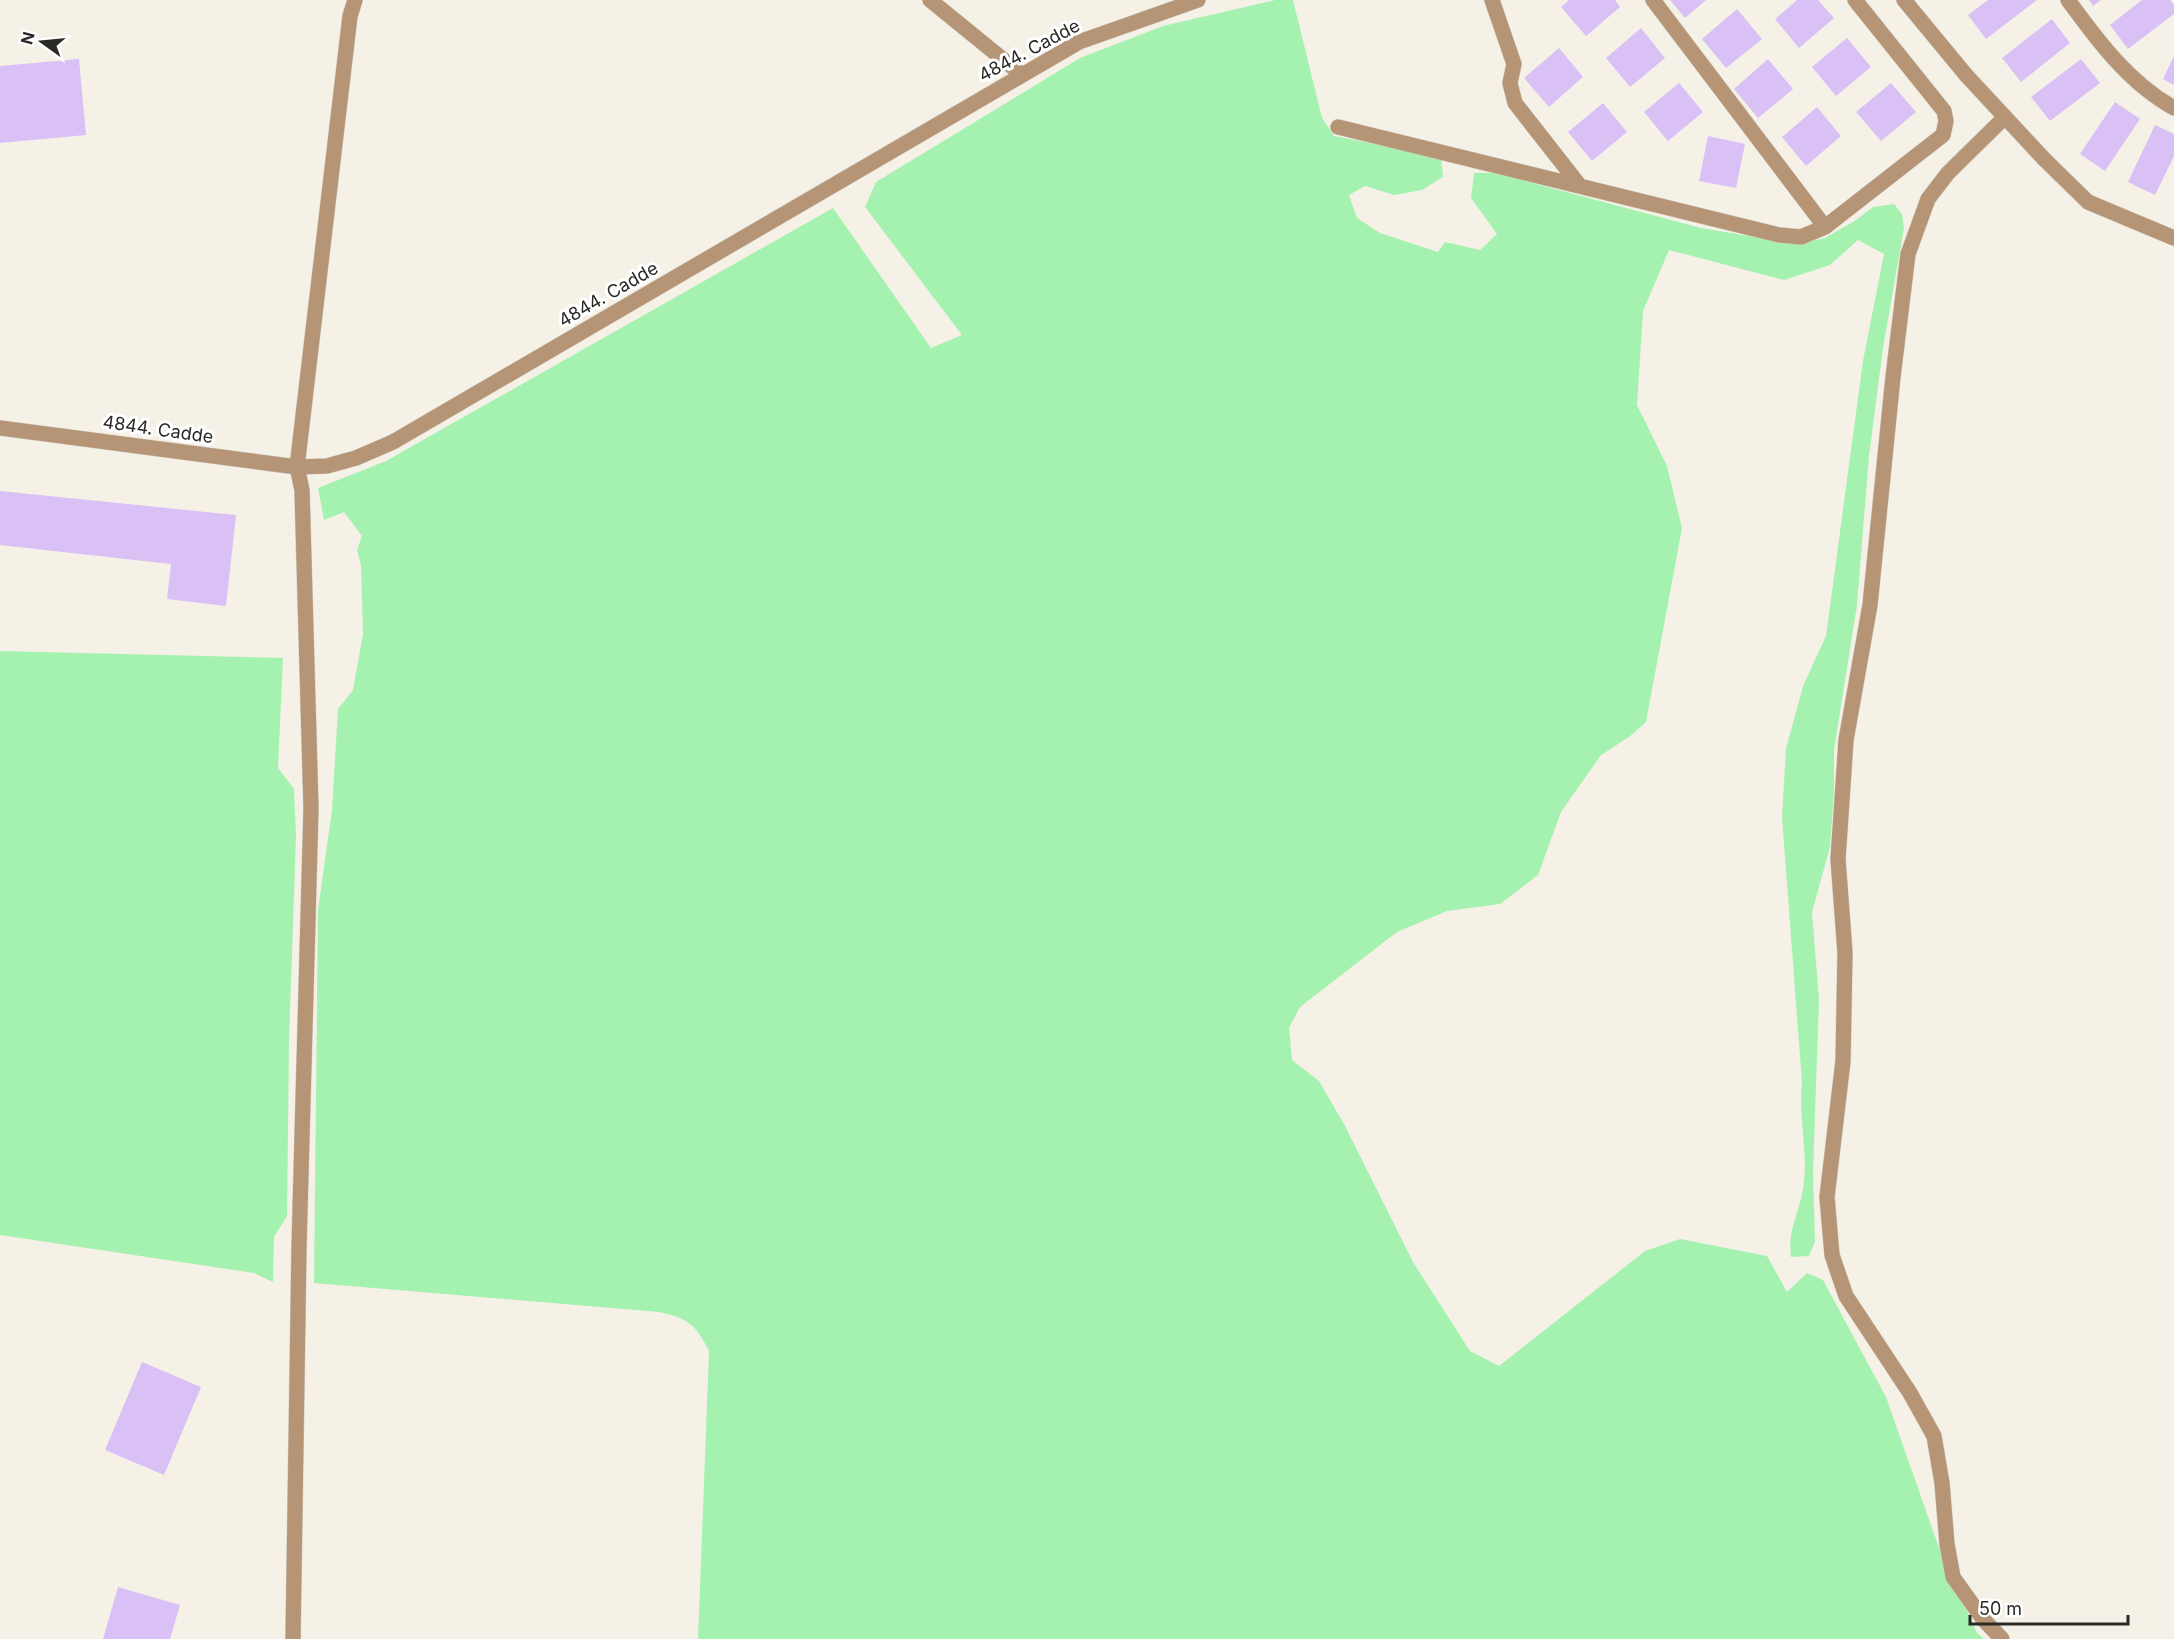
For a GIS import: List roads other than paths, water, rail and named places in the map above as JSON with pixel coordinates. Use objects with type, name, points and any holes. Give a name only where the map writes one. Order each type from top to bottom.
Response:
[{"type":"street","points":[[292,1639],[311,808],[302,490],[297,467],[350,16],[355,0]]},
{"type":"street","points":[[930,0],[1022,74]]},
{"type":"street","name":"4844. Cadde","points":[[0,428],[297,467],[327,466],[357,458],[393,442],[1079,42],[1198,0]]},
{"type":"street","points":[[1492,0],[1514,64],[1509,83],[1515,103],[1580,186]]},
{"type":"street","points":[[1653,0],[1825,227]]},
{"type":"street","points":[[1338,127],[1779,235],[1801,237],[1825,227],[1943,135],[1946,121],[1944,111],[1855,0]]},
{"type":"street","points":[[1904,0],[1966,75],[2088,202],[2174,238]]},
{"type":"street","points":[[2068,0],[2101,44],[2138,84],[2174,108]]},
{"type":"street","points":[[2002,1639],[1983,1619],[1953,1577],[1934,1436],[1910,1394],[1846,1296],[1832,1255],[1827,1197],[1842,1061],[1845,953],[1838,859],[1846,740],[1870,605],[1908,254],[1928,199],[1948,173],[2005,117]]}]
